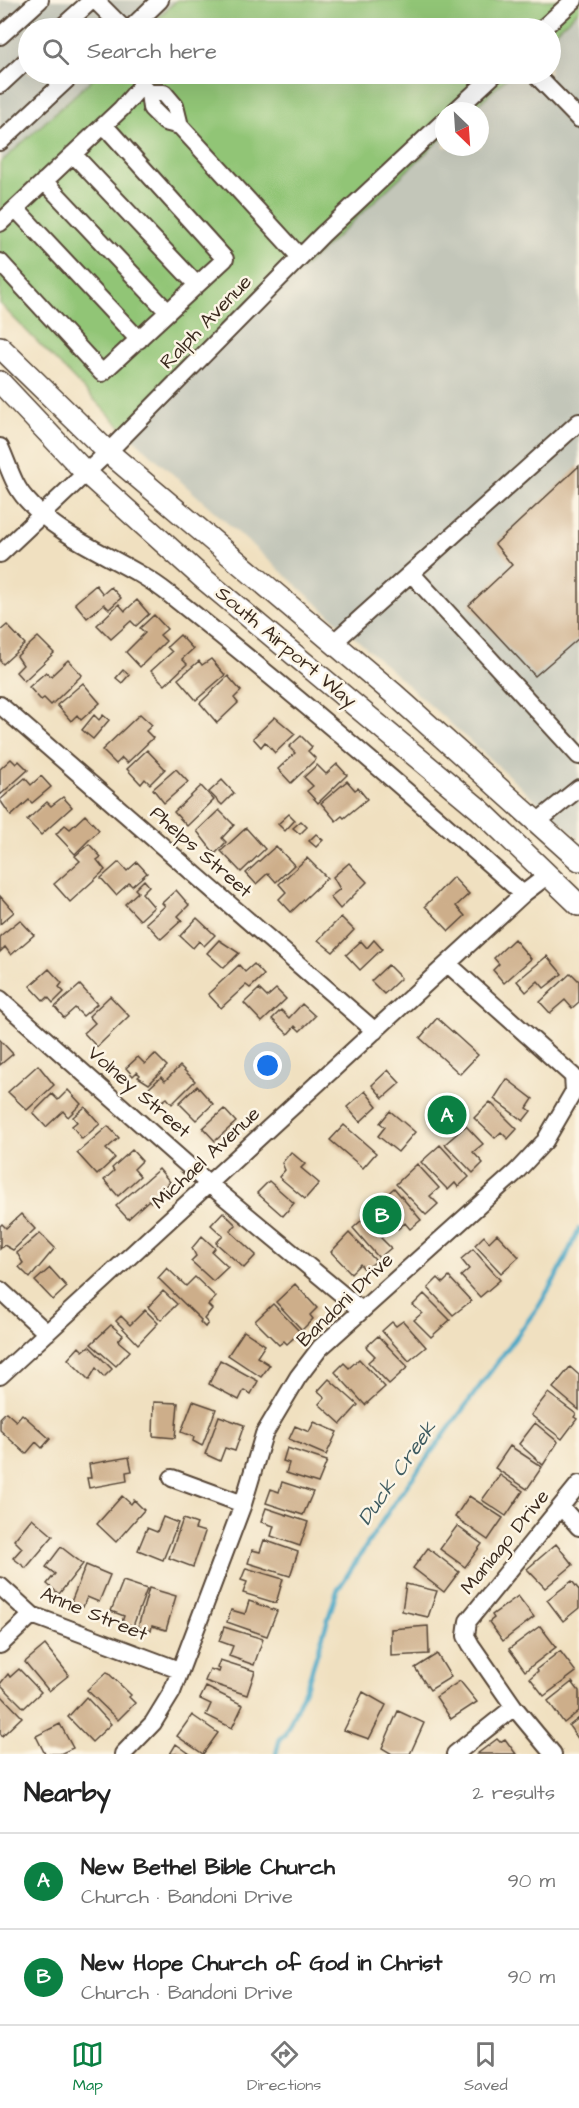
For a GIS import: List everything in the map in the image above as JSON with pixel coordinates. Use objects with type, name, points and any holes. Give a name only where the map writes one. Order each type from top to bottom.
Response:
[{"type":"main road","name":"South Airport Way","points":[[0,347],[108,452],[333,643],[579,860]]},
{"type":"main road","name":"South Airport Way","points":[[0,382],[86,473],[205,580],[479,809],[579,905]]},
{"type":"street","points":[[20,18],[40,0]]},
{"type":"street","points":[[73,18],[94,0],[113,18]]},
{"type":"street","points":[[141,18],[160,0]]},
{"type":"street","points":[[554,18],[574,0]]},
{"type":"street","points":[[0,36],[18,20]]},
{"type":"street","points":[[0,85],[18,68]]},
{"type":"street","points":[[0,142],[62,84]]},
{"type":"street","points":[[0,223],[104,125],[143,84],[164,93],[175,106],[180,126],[300,256]]},
{"type":"street","points":[[465,102],[484,84]]},
{"type":"street","points":[[545,84],[579,119]]},
{"type":"street","points":[[0,262],[102,373],[225,259],[104,125]]},
{"type":"street","name":"Ralph Avenue","points":[[0,554],[108,452],[300,256],[435,129]]},
{"type":"street","points":[[73,154],[196,285]]},
{"type":"street","points":[[44,181],[168,312]]},
{"type":"street","points":[[15,208],[139,340]]},
{"type":"street","points":[[333,643],[579,423]]},
{"type":"street","points":[[0,447],[16,484],[26,499],[42,515],[69,537],[124,564],[168,593],[399,785],[523,894]]},
{"type":"street","points":[[411,573],[579,756]]},
{"type":"street","name":"Phelps Street","points":[[0,705],[375,1031]]},
{"type":"street","points":[[537,822],[579,788]]},
{"type":"street","name":"Michael Avenue","points":[[0,1376],[523,894],[548,875]]},
{"type":"street","name":"Bandoni Drive","points":[[123,1754],[153,1723],[172,1692],[178,1670],[243,1504],[264,1434],[320,1348],[516,1172],[545,1141],[574,1091],[573,1076],[448,964]]},
{"type":"street","name":"Volney Street","points":[[0,999],[209,1184],[361,1310]]},
{"type":"street","points":[[0,1290],[47,1333]]},
{"type":"street","points":[[172,1478],[243,1504]]},
{"type":"street","name":"Maniago Drive","points":[[514,1707],[466,1636],[468,1621],[562,1508],[579,1484]]},
{"type":"street","points":[[562,1508],[579,1527]]},
{"type":"street","name":"Anne Street","points":[[0,1586],[32,1615],[178,1670]]},
{"type":"street","points":[[0,1645],[32,1615]]},
{"type":"street","points":[[455,1754],[514,1707],[553,1754]]},
{"type":"shaded area","points":[[0,0],[181,0],[161,18],[18,18],[18,84],[90,84],[0,166]]},
{"type":"shaded area","points":[[579,10],[579,839],[127,433],[435,144],[435,156],[489,156],[489,102],[481,102],[500,84],[561,84],[561,27]]},
{"type":"green space","points":[[177,0],[579,0],[579,10],[561,27],[561,18],[158,18]]},
{"type":"green space","points":[[87,84],[500,84],[481,102],[435,102],[435,144],[127,433],[0,304],[0,163]]},
{"type":"building","points":[[579,466],[579,638],[535,676],[469,605],[512,565],[495,544]]},
{"type":"building","points":[[96,585],[103,594],[111,587],[121,598],[109,609],[104,604],[87,618],[75,603]]},
{"type":"building","points":[[137,600],[149,614],[136,626],[131,621],[111,639],[97,625],[119,604],[125,611]]},
{"type":"building","points":[[154,615],[167,629],[160,635],[166,641],[140,667],[126,652],[145,633],[140,628]]},
{"type":"building","points":[[7,625],[25,644],[3,664],[0,661],[0,631]]},
{"type":"building","points":[[180,635],[193,649],[182,659],[187,664],[165,685],[151,671],[172,652],[167,647]]},
{"type":"building","points":[[38,637],[54,653],[24,681],[16,672],[23,665],[17,656]]},
{"type":"building","points":[[211,659],[225,675],[196,700],[178,679],[199,661],[202,665]]},
{"type":"building","points":[[68,660],[82,675],[51,705],[44,698],[41,700],[29,687],[46,672],[51,676]]},
{"type":"building","points":[[123,670],[129,675],[122,683],[116,678]]},
{"type":"building","points":[[228,676],[241,691],[234,698],[238,703],[217,723],[200,703]]},
{"type":"building","points":[[83,683],[100,703],[81,720],[77,715],[71,721],[57,705]]},
{"type":"building","points":[[140,714],[152,725],[146,731],[153,738],[127,763],[122,758],[116,764],[102,750]]},
{"type":"building","points":[[94,715],[99,720],[103,715],[109,720],[93,739],[82,730]]},
{"type":"building","points":[[275,717],[295,734],[275,753],[265,742],[261,747],[253,738]]},
{"type":"building","points":[[301,736],[312,747],[308,751],[316,759],[291,783],[278,769],[295,753],[289,747]]},
{"type":"building","points":[[147,750],[165,769],[150,784],[145,779],[141,784],[127,769]]},
{"type":"building","points":[[11,759],[16,764],[19,761],[28,770],[0,795],[0,769]]},
{"type":"building","points":[[337,764],[347,775],[318,803],[307,791],[313,786],[304,777],[317,765],[326,774]]},
{"type":"building","points":[[176,769],[188,782],[164,803],[153,789]]},
{"type":"building","points":[[41,776],[51,787],[32,803],[29,800],[11,816],[0,800],[25,778],[31,785]]},
{"type":"building","points":[[222,780],[234,793],[222,805],[209,792]]},
{"type":"building","points":[[347,781],[355,790],[358,788],[367,799],[344,818],[342,816],[336,821],[321,803]]},
{"type":"building","points":[[201,786],[214,800],[187,826],[174,812]]},
{"type":"building","points":[[63,797],[72,807],[41,835],[27,820],[47,802],[51,806]]},
{"type":"building","points":[[219,810],[234,825],[222,838],[226,842],[215,854],[197,831]]},
{"type":"building","points":[[289,814],[295,820],[285,831],[278,824]]},
{"type":"building","points":[[85,815],[99,830],[75,854],[56,834],[65,825],[70,829]]},
{"type":"building","points":[[301,821],[307,827],[300,834],[293,828]]},
{"type":"building","points":[[246,828],[265,849],[241,872],[221,851]]},
{"type":"building","points":[[316,834],[323,840],[316,847],[309,841]]},
{"type":"building","points":[[89,844],[101,857],[97,860],[105,870],[70,902],[54,884],[80,861],[75,856]]},
{"type":"building","points":[[276,846],[294,865],[276,882],[268,873],[256,884],[246,873]]},
{"type":"building","points":[[307,858],[327,878],[291,912],[279,899],[286,892],[279,884]]},
{"type":"building","points":[[119,862],[127,871],[137,862],[147,873],[132,886],[129,883],[116,895],[101,878]]},
{"type":"building","points":[[349,863],[367,882],[340,909],[330,897],[340,889],[333,877]]},
{"type":"building","points":[[453,877],[469,894],[456,906],[465,916],[449,931],[425,906]]},
{"type":"building","points":[[144,880],[149,886],[142,893],[154,907],[140,920],[125,904],[138,892],[135,889]]},
{"type":"building","points":[[176,890],[189,905],[178,916],[182,920],[161,939],[146,923],[165,906],[162,903]]},
{"type":"building","points":[[0,896],[14,912],[0,924]]},
{"type":"building","points":[[341,917],[354,930],[333,952],[318,940]]},
{"type":"building","points":[[197,918],[215,935],[204,946],[199,941],[193,948],[180,936]]},
{"type":"building","points":[[20,920],[34,935],[11,955],[5,947],[0,952],[0,936]]},
{"type":"building","points":[[514,939],[531,959],[504,983],[493,970],[499,964],[494,958]]},
{"type":"building","points":[[219,940],[239,953],[224,968],[207,953]]},
{"type":"building","points":[[374,940],[382,949],[360,970],[346,955],[361,941],[367,948]]},
{"type":"building","points":[[547,956],[562,974],[544,988],[538,981],[526,992],[517,981]]},
{"type":"building","points":[[254,964],[264,975],[250,988],[246,985],[221,1008],[208,994],[239,965],[245,972]]},
{"type":"building","points":[[388,965],[401,978],[384,994],[371,981]]},
{"type":"building","points":[[49,969],[62,983],[59,987],[64,992],[53,1003],[48,997],[44,1001],[30,986]]},
{"type":"building","points":[[571,973],[579,981],[579,1002],[572,1008],[565,1000],[550,1013],[540,1002]]},
{"type":"building","points":[[80,985],[97,1004],[83,1016],[75,1008],[64,1018],[55,1007]]},
{"type":"building","points":[[259,989],[267,997],[276,989],[286,999],[262,1022],[244,1003]]},
{"type":"building","points":[[110,996],[129,1016],[97,1047],[84,1033],[95,1023],[89,1016]]},
{"type":"building","points":[[302,1004],[315,1016],[300,1031],[295,1026],[288,1034],[272,1019],[281,1010],[289,1018]]},
{"type":"building","points":[[437,1018],[478,1055],[460,1074],[420,1038]]},
{"type":"building","points":[[0,1040],[13,1054],[0,1065]]},
{"type":"building","points":[[155,1054],[167,1066],[149,1084],[138,1077],[140,1075],[137,1072],[133,1076],[126,1068],[138,1057],[145,1064]]},
{"type":"building","points":[[38,1065],[54,1085],[27,1110],[8,1092]]},
{"type":"building","points":[[180,1066],[195,1081],[172,1104],[167,1098],[161,1102],[148,1089],[161,1077],[165,1081]]},
{"type":"building","points":[[388,1070],[400,1083],[383,1098],[372,1085]]},
{"type":"building","points":[[507,1079],[533,1099],[527,1108],[531,1111],[523,1121],[494,1099]]},
{"type":"building","points":[[197,1086],[213,1104],[196,1120],[179,1103]]},
{"type":"building","points":[[68,1090],[81,1104],[68,1117],[63,1111],[46,1127],[33,1113],[52,1094],[58,1100]]},
{"type":"building","points":[[365,1091],[377,1106],[360,1122],[347,1107]]},
{"type":"building","points":[[490,1102],[517,1129],[508,1139],[501,1132],[495,1138],[474,1118]]},
{"type":"building","points":[[85,1107],[100,1124],[82,1139],[72,1126],[77,1122],[73,1117]]},
{"type":"building","points":[[224,1109],[236,1122],[215,1141],[203,1128]]},
{"type":"building","points":[[390,1111],[415,1132],[398,1152],[378,1136],[385,1127],[380,1123]]},
{"type":"building","points":[[344,1125],[376,1153],[363,1168],[330,1140]]},
{"type":"building","points":[[108,1126],[119,1138],[106,1149],[115,1158],[97,1175],[77,1153]]},
{"type":"building","points":[[466,1126],[483,1144],[473,1152],[483,1163],[473,1173],[445,1144]]},
{"type":"building","points":[[440,1145],[469,1177],[458,1187],[455,1183],[448,1190],[421,1162]]},
{"type":"building","points":[[132,1150],[142,1161],[134,1169],[140,1176],[118,1196],[104,1180],[114,1171],[112,1168]]},
{"type":"building","points":[[291,1152],[305,1164],[301,1168],[319,1183],[305,1199],[279,1177],[285,1170],[282,1163]]},
{"type":"building","points":[[417,1164],[439,1188],[430,1196],[438,1204],[426,1215],[396,1184]]},
{"type":"building","points":[[159,1169],[170,1182],[151,1202],[149,1200],[128,1219],[116,1206]]},
{"type":"building","points":[[269,1181],[294,1203],[283,1216],[257,1193]]},
{"type":"building","points":[[394,1188],[421,1220],[410,1229],[405,1223],[398,1229],[376,1204]]},
{"type":"building","points":[[373,1210],[390,1230],[381,1238],[391,1248],[379,1258],[353,1228]]},
{"type":"building","points":[[223,1212],[236,1225],[230,1231],[256,1255],[244,1268],[216,1243],[223,1236],[211,1225]]},
{"type":"building","points":[[21,1214],[35,1229],[13,1250],[4,1245],[0,1249],[0,1226],[2,1224],[6,1228]]},
{"type":"building","points":[[40,1233],[55,1248],[30,1278],[19,1267],[23,1263],[17,1253]]},
{"type":"building","points":[[349,1233],[376,1261],[365,1270],[360,1264],[351,1273],[331,1252]]},
{"type":"building","points":[[497,1234],[519,1257],[501,1273],[475,1245],[484,1236],[489,1242]]},
{"type":"building","points":[[202,1236],[215,1248],[212,1252],[228,1267],[213,1281],[191,1261],[196,1256],[192,1248]]},
{"type":"building","points":[[473,1249],[500,1280],[480,1297],[461,1276],[469,1269],[461,1259]]},
{"type":"building","points":[[50,1268],[67,1287],[53,1300],[35,1281]]},
{"type":"building","points":[[167,1268],[186,1286],[195,1277],[216,1297],[208,1305],[212,1309],[204,1319],[208,1323],[205,1327],[200,1322],[201,1320],[158,1278]]},
{"type":"building","points":[[449,1277],[471,1301],[453,1315],[428,1288],[438,1278],[443,1283]]},
{"type":"building","points":[[295,1284],[317,1308],[310,1315],[313,1319],[302,1330],[276,1302]]},
{"type":"building","points":[[163,1291],[177,1304],[161,1320],[148,1307]]},
{"type":"building","points":[[424,1294],[450,1320],[431,1337],[414,1320],[422,1313],[413,1305]]},
{"type":"building","points":[[273,1304],[300,1332],[287,1344],[284,1341],[279,1345],[255,1321]]},
{"type":"building","points":[[145,1310],[158,1323],[138,1344],[116,1321],[121,1316],[130,1325]]},
{"type":"building","points":[[403,1321],[426,1347],[409,1361],[382,1331],[392,1322],[396,1326]]},
{"type":"building","points":[[111,1325],[123,1335],[118,1341],[130,1351],[116,1366],[91,1344]]},
{"type":"building","points":[[244,1331],[265,1345],[257,1357],[270,1365],[261,1377],[228,1355]]},
{"type":"building","points":[[378,1336],[408,1367],[389,1384],[368,1362],[375,1356],[366,1347]]},
{"type":"building","points":[[89,1346],[112,1369],[104,1377],[96,1368],[89,1380],[68,1359],[79,1347],[83,1351]]},
{"type":"building","points":[[359,1359],[385,1387],[365,1405],[335,1372],[344,1363],[349,1368]]},
{"type":"building","points":[[220,1360],[258,1381],[251,1394],[244,1390],[239,1400],[209,1384]]},
{"type":"building","points":[[570,1367],[579,1375],[579,1410],[553,1388]]},
{"type":"building","points":[[329,1379],[358,1405],[341,1424],[319,1404],[325,1397],[318,1391]]},
{"type":"building","points":[[548,1393],[576,1414],[574,1417],[577,1419],[562,1439],[531,1415]]},
{"type":"building","points":[[193,1401],[216,1409],[202,1446],[193,1441],[194,1437],[181,1432]]},
{"type":"building","points":[[154,1402],[178,1403],[175,1438],[153,1436]]},
{"type":"building","points":[[6,1412],[16,1421],[22,1414],[50,1439],[42,1448],[36,1442],[26,1454],[0,1430],[0,1418]]},
{"type":"building","points":[[219,1416],[244,1425],[235,1451],[225,1448],[220,1461],[205,1454]]},
{"type":"building","points":[[314,1422],[337,1432],[326,1455],[289,1439],[295,1426],[309,1432]]},
{"type":"building","points":[[535,1423],[558,1442],[543,1465],[519,1444]]},
{"type":"building","points":[[510,1446],[542,1467],[527,1489],[495,1468]]},
{"type":"building","points":[[287,1448],[327,1461],[318,1483],[286,1473],[289,1463],[283,1461]]},
{"type":"building","points":[[129,1457],[132,1471],[126,1472],[127,1481],[89,1488],[87,1478],[91,1478],[89,1464]]},
{"type":"building","points":[[500,1475],[523,1491],[506,1516],[482,1500]]},
{"type":"building","points":[[282,1482],[313,1492],[303,1515],[266,1503],[271,1489],[279,1492]]},
{"type":"building","points":[[122,1496],[131,1504],[134,1500],[144,1510],[116,1542],[97,1524]]},
{"type":"building","points":[[469,1496],[503,1518],[488,1540],[455,1517]]},
{"type":"building","points":[[266,1508],[308,1522],[300,1546],[271,1536],[274,1526],[261,1522]]},
{"type":"building","points":[[163,1517],[178,1523],[163,1560],[138,1550],[147,1528],[157,1532]]},
{"type":"building","points":[[32,1518],[53,1536],[26,1568],[13,1558],[22,1548],[14,1540]]},
{"type":"building","points":[[183,1519],[197,1524],[195,1529],[205,1532],[193,1567],[169,1558]]},
{"type":"building","points":[[457,1526],[482,1544],[465,1567],[440,1549]]},
{"type":"building","points":[[264,1540],[298,1552],[290,1576],[248,1563],[252,1550],[260,1552]]},
{"type":"building","points":[[556,1544],[573,1565],[545,1588],[527,1569]]},
{"type":"building","points":[[61,1547],[83,1564],[59,1594],[47,1584],[55,1574],[46,1567]]},
{"type":"building","points":[[428,1548],[459,1572],[444,1592],[413,1568]]},
{"type":"building","points":[[86,1565],[110,1575],[99,1602],[87,1597],[83,1607],[71,1602]]},
{"type":"building","points":[[246,1568],[283,1579],[276,1603],[243,1593],[247,1582],[241,1580]]},
{"type":"building","points":[[123,1581],[147,1589],[133,1626],[122,1622],[124,1616],[111,1611]]},
{"type":"building","points":[[572,1581],[579,1590],[579,1608],[563,1621],[547,1600]]},
{"type":"building","points":[[406,1584],[437,1591],[428,1617],[402,1611]]},
{"type":"building","points":[[149,1588],[176,1596],[166,1630],[152,1626],[151,1631],[138,1627]]},
{"type":"building","points":[[518,1596],[534,1617],[503,1641],[489,1622],[494,1618],[492,1615]]},
{"type":"building","points":[[249,1601],[277,1611],[267,1636],[227,1622],[231,1610],[245,1614]]},
{"type":"building","points":[[428,1626],[429,1654],[391,1656],[391,1629]]},
{"type":"building","points":[[540,1626],[556,1647],[525,1671],[509,1649]]},
{"type":"building","points":[[224,1627],[263,1639],[254,1665],[229,1656],[233,1646],[219,1641]]},
{"type":"building","points":[[45,1645],[69,1675],[49,1691],[25,1662]]},
{"type":"building","points":[[560,1651],[576,1672],[544,1696],[530,1678],[538,1671],[537,1669]]},
{"type":"building","points":[[437,1654],[451,1677],[430,1690],[415,1668]]},
{"type":"building","points":[[220,1660],[255,1671],[247,1695],[205,1681],[210,1669],[219,1672],[220,1669],[217,1668]]},
{"type":"building","points":[[19,1669],[41,1692],[24,1708],[0,1684],[8,1674],[10,1677]]},
{"type":"building","points":[[107,1672],[131,1695],[129,1697],[135,1703],[118,1720],[87,1690]]},
{"type":"building","points":[[460,1681],[477,1702],[451,1719],[436,1697]]},
{"type":"building","points":[[572,1682],[579,1691],[579,1711],[564,1723],[548,1701]]},
{"type":"building","points":[[206,1687],[243,1705],[232,1728],[206,1715],[211,1704],[200,1699]]},
{"type":"building","points":[[363,1692],[386,1705],[369,1739],[344,1730]]},
{"type":"building","points":[[0,1694],[22,1717],[2,1736],[0,1733]]},
{"type":"building","points":[[86,1697],[111,1724],[92,1742],[68,1717]]},
{"type":"building","points":[[398,1711],[424,1723],[410,1754],[392,1754],[382,1748]]},
{"type":"building","points":[[192,1715],[218,1733],[203,1754],[177,1736]]},
{"type":"building","points":[[579,1718],[579,1740],[569,1726]]},
{"type":"building","points":[[60,1724],[73,1748],[60,1754],[45,1754],[36,1736]]},
{"type":"building","points":[[497,1739],[500,1742],[505,1739],[516,1754],[477,1754]]},
{"type":"building","points":[[176,1744],[190,1754],[170,1754]]},
{"type":"waterway","name":"Duck Creek","points":[[276,1754],[280,1738],[284,1736],[308,1682],[337,1591],[394,1503],[538,1307],[559,1272],[579,1229]]},
{"type":"place","name":"New Bethel Bible Church","points":[[447,1115]]},
{"type":"place","name":"New Hope Church of God in Christ","points":[[382,1215]]}]
